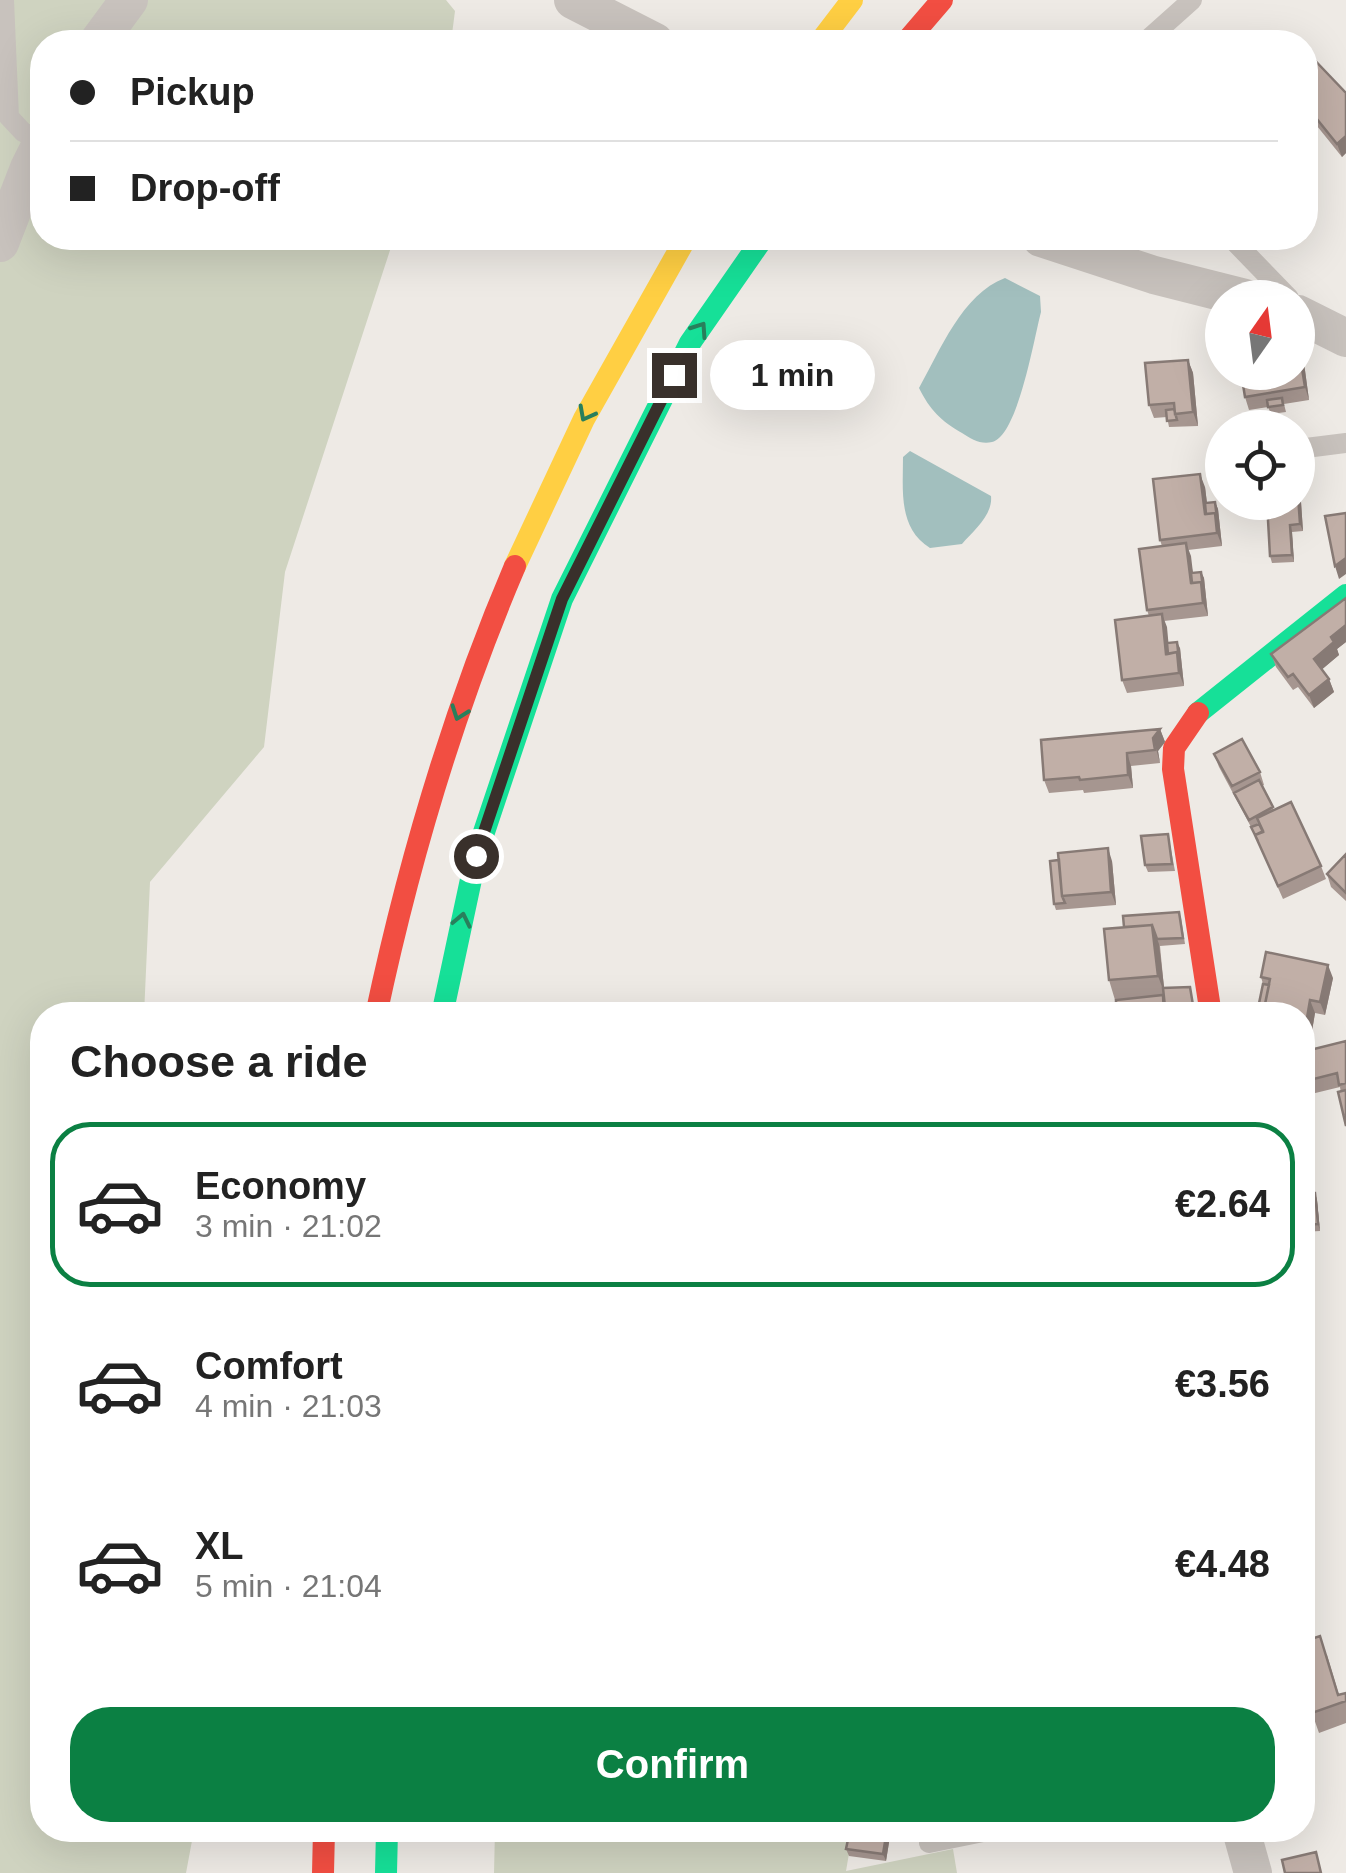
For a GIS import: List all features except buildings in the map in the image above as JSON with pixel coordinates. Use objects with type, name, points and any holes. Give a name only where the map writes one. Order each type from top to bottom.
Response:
[{"type":"main road","points":[[829,30],[852,0]]},
{"type":"main road","points":[[916,30],[942,0]]},
{"type":"main road","points":[[379,1002],[416,842],[456,720],[508,584],[572,440],[678,250]]},
{"type":"main road","points":[[445,1002],[476,856],[562,599],[690,343],[754,250]]},
{"type":"main road","points":[[1209,1002],[1179,818],[1174,748],[1201,709],[1346,595]]},
{"type":"main road","points":[[323,1873],[324,1842]]},
{"type":"main road","points":[[386,1873],[387,1842]]},
{"type":"street","points":[[107,30],[129,0]]},
{"type":"street","points":[[573,0],[632,30]]},
{"type":"street","points":[[0,243],[30,166]]},
{"type":"street","points":[[1078,250],[1205,288]]},
{"type":"street","points":[[1315,319],[1346,338]]},
{"type":"street","points":[[1244,1842],[1253,1873]]},
{"type":"lane","points":[[4,0],[10,117],[30,136]]},
{"type":"lane","points":[[1158,30],[1192,0]]},
{"type":"lane","points":[[1243,250],[1272,280]]},
{"type":"lane","points":[[1315,446],[1346,443]]},
{"type":"lane","points":[[929,1844],[938,1842]]},
{"type":"green space","points":[[0,0],[446,0],[455,11],[453,30],[30,30],[30,250],[390,250],[285,572],[264,747],[150,882],[145,1002],[30,1002],[30,1842],[192,1842],[186,1873],[0,1873]]},
{"type":"green space","points":[[495,1842],[851,1842],[846,1871],[953,1849],[957,1873],[494,1873]]},
{"type":"water","points":[[1005,278],[1040,296],[1041,312],[1010,423],[1001,436],[984,443],[942,419],[919,388],[964,310]]},
{"type":"water","points":[[910,451],[991,496],[986,516],[962,544],[930,548],[912,530],[904,508],[903,483],[903,457]]},
{"type":"traffic: fast","points":[[445,1002],[476,856],[562,599],[690,343],[755,250]]},
{"type":"traffic: fast","points":[[1198,713],[1346,595]]},
{"type":"traffic: fast","points":[[386,1873],[387,1842]]},
{"type":"traffic: slow","points":[[829,30],[852,0]]},
{"type":"traffic: slow","points":[[515,566],[584,419],[679,250]]},
{"type":"traffic: jam","points":[[916,30],[942,0]]},
{"type":"traffic: jam","points":[[379,1002],[403,900],[452,731],[515,566]]},
{"type":"traffic: jam","points":[[1198,713],[1174,748],[1173,769],[1209,1002]]},
{"type":"traffic: jam","points":[[323,1873],[324,1842]]},
{"type":"route","points":[[476,856],[562,599],[674,375]]}]
